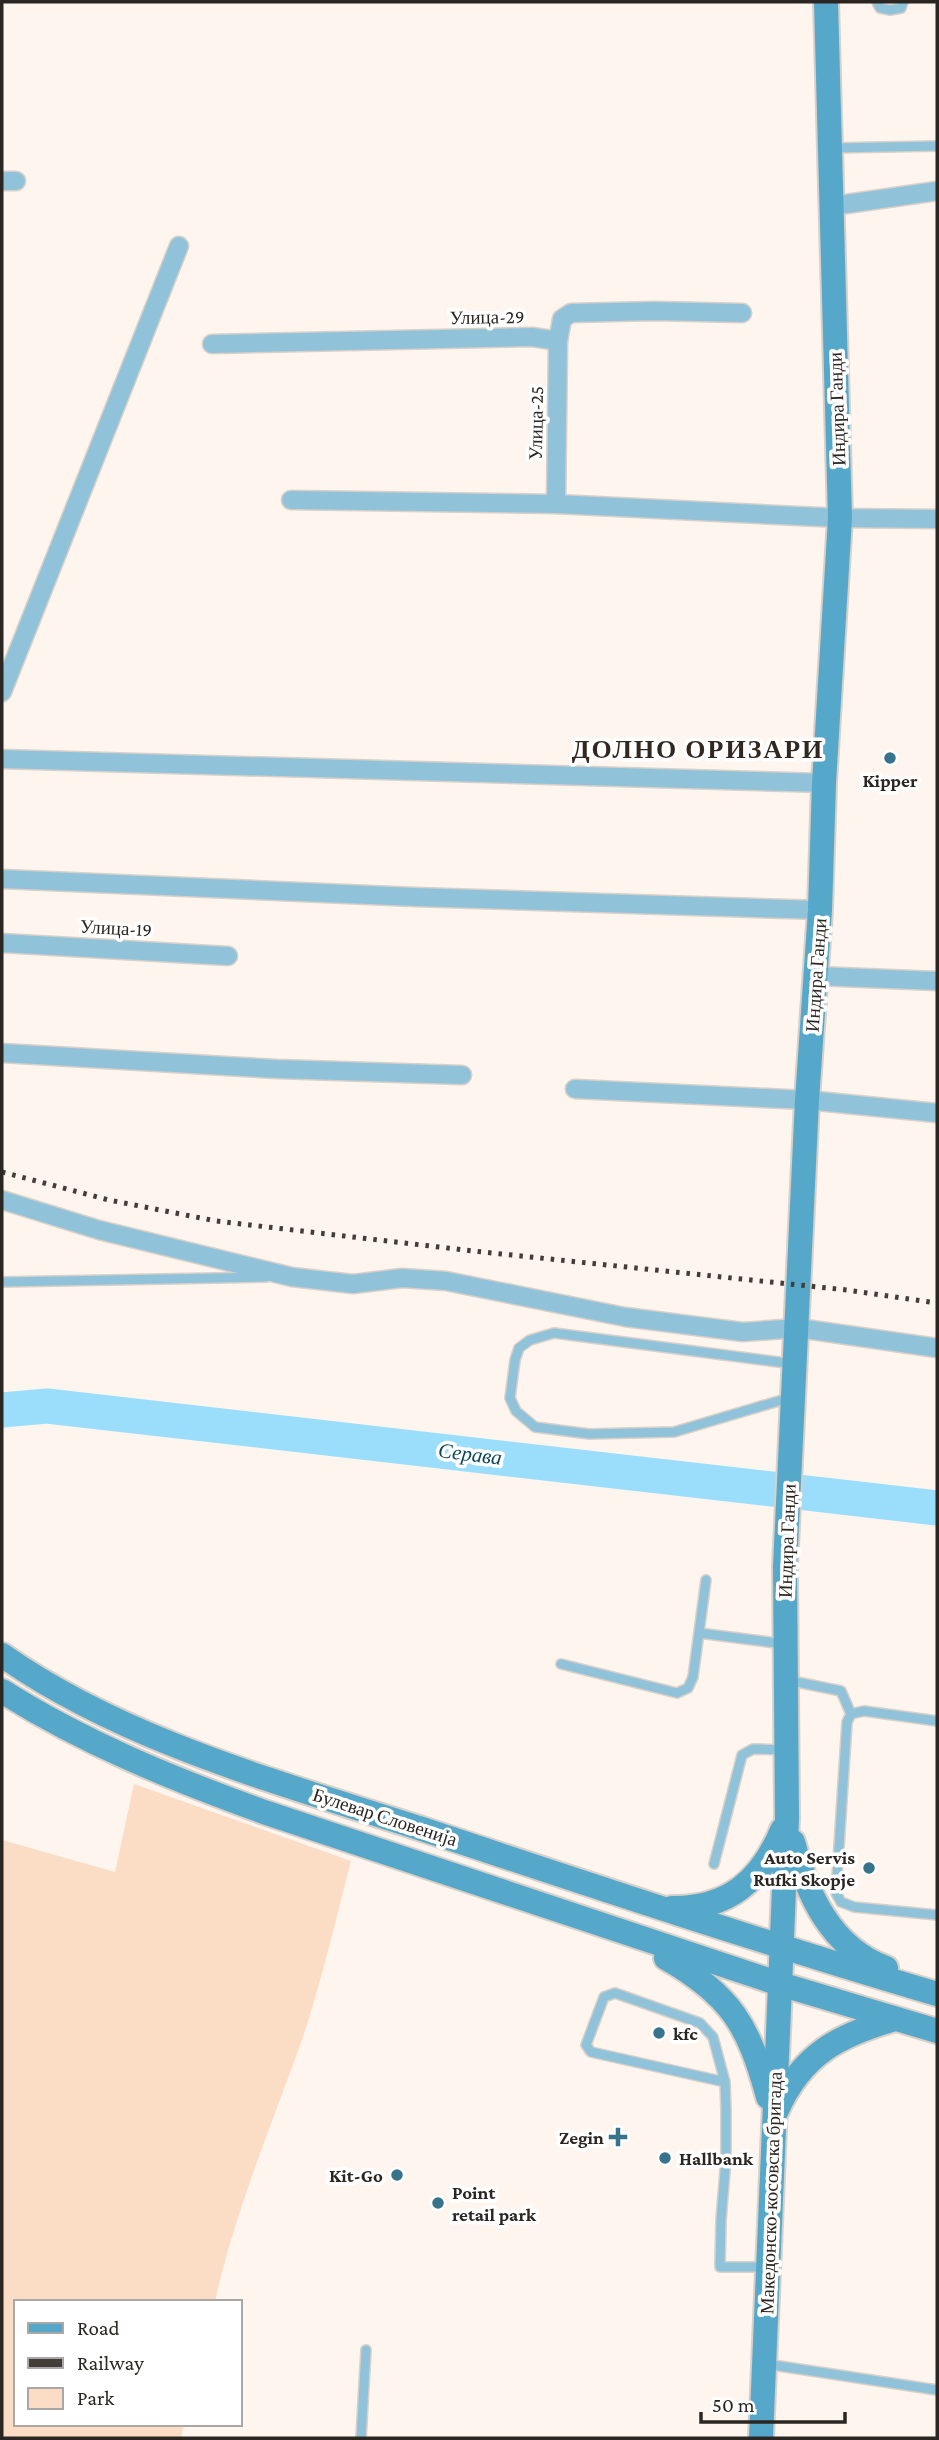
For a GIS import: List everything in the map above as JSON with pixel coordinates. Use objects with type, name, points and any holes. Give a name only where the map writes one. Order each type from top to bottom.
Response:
[{"type":"street","name":"Индира Ганди","points":[[781,1948],[787,1818],[787,1518],[807,1100],[820,910],[824,783],[840,518],[827,2]]},
{"type":"street","points":[[831,206],[937,191]]},
{"type":"street","points":[[2,692],[179,246]]},
{"type":"street","points":[[558,341],[562,319],[571,313],[742,313]]},
{"type":"street","name":"Улица-29","points":[[212,344],[532,337],[558,341]]},
{"type":"street","name":"Улица-25","points":[[556,504],[558,341]]},
{"type":"street","points":[[291,500],[556,504],[840,518],[937,519]]},
{"type":"street","points":[[2,759],[824,783]]},
{"type":"street","points":[[2,879],[415,897],[820,910]]},
{"type":"street","name":"Улица-19","points":[[2,943],[228,956]]},
{"type":"street","points":[[816,976],[937,981]]},
{"type":"street","points":[[2,1053],[277,1069],[462,1075]]},
{"type":"street","points":[[575,1089],[807,1100],[937,1113]]},
{"type":"street","points":[[2,1200],[99,1230],[292,1277],[353,1284],[402,1278],[446,1281],[625,1317],[743,1332],[797,1328],[937,1348]]},
{"type":"street","name":"Булевар Словенија","points":[[2,1655],[74,1699],[165,1742],[781,1948],[937,1992]]},
{"type":"street","name":"Булевар Словенија","points":[[2,1694],[93,1743],[206,1791],[320,1832],[780,1984],[937,2031]]},
{"type":"street","points":[[661,1908],[695,1909],[727,1898],[754,1877],[774,1850],[787,1818]]},
{"type":"street","points":[[787,1818],[800,1870],[811,1896],[830,1927],[849,1948],[878,1965],[915,1979],[937,1992]]},
{"type":"street","points":[[616,1930],[695,1975],[726,2001],[749,2037],[774,2118]]},
{"type":"street","name":"Македонско-косовска бригада","points":[[761,2438],[781,1948]]},
{"type":"street","points":[[774,2118],[786,2090],[805,2064],[829,2044],[860,2029],[896,2019]]},
{"type":"lane","points":[[877,2],[880,8],[890,10],[901,8],[903,2]]},
{"type":"lane","points":[[830,148],[937,146]]},
{"type":"lane","points":[[2,1282],[292,1277]]},
{"type":"lane","points":[[793,1397],[674,1432],[589,1434],[535,1427],[516,1411],[510,1398],[519,1348],[530,1340],[554,1333],[795,1364]]},
{"type":"lane","points":[[561,1664],[677,1693],[688,1688],[693,1677],[706,1580]]},
{"type":"lane","points":[[699,1633],[785,1644]]},
{"type":"lane","points":[[786,1680],[841,1691],[851,1714]]},
{"type":"lane","points":[[851,1714],[864,1711],[937,1721]]},
{"type":"lane","points":[[851,1714],[847,1722],[836,1893],[841,1902],[854,1907],[937,1915]]},
{"type":"lane","points":[[714,1864],[742,1755],[753,1749],[786,1751]]},
{"type":"lane","points":[[725,2082],[591,2052],[586,2045],[604,1997],[615,1993],[700,2022],[713,2037],[725,2082],[726,2159],[720,2267],[769,2267]]},
{"type":"lane","points":[[361,2438],[366,2350]]},
{"type":"lane","points":[[764,2364],[937,2390]]},
{"type":"green space","points":[[134,1784],[351,1861],[310,2015],[243,2201],[215,2300],[14,2300],[14,2426],[184,2426],[181,2438],[2,2438],[2,1840],[115,1872]]},
{"type":"waterway","name":"Серава","points":[[2,1410],[47,1406],[937,1508]]},
{"type":"railway","points":[[2,1172],[109,1200],[216,1221],[847,1290],[937,1303]]},
{"type":"place","name":"Kipper","points":[[890,758]]},
{"type":"place","name":"Auto Servis Rufki Skopje","points":[[869,1868]]},
{"type":"place","name":"kfc","points":[[659,2033]]},
{"type":"place","name":"Zegin","points":[[618,2137]]},
{"type":"place","name":"Hallbank","points":[[665,2158]]},
{"type":"place","name":"Kit-Go","points":[[397,2175]]},
{"type":"place","name":"Point retail park","points":[[438,2203]]},
{"type":"district","name":"ДОЛНО ОРИЗАРИ","points":[[698,749]]}]
